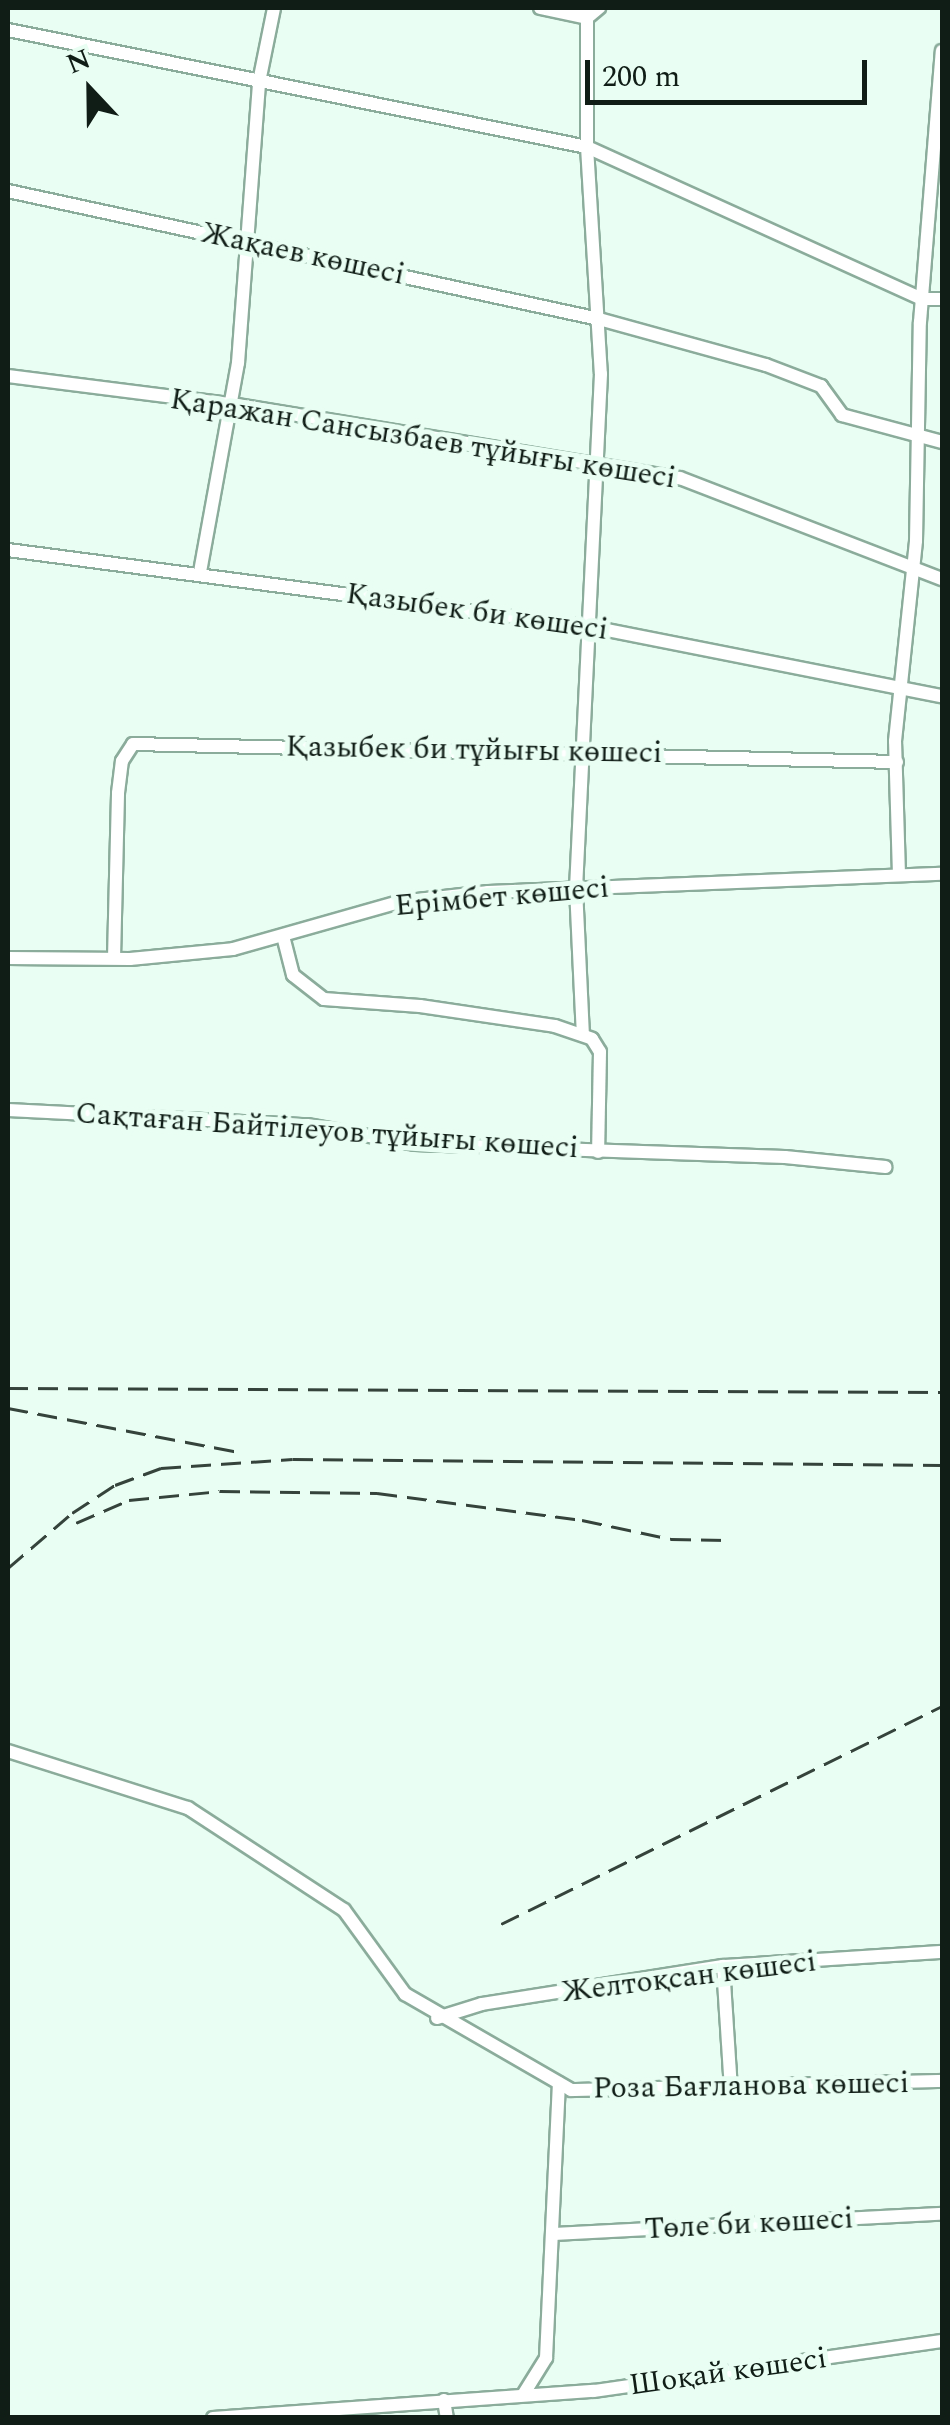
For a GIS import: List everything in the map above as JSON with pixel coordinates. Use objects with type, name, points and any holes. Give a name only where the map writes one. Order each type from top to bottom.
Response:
[{"type":"street","points":[[200,572],[232,404],[259,82],[274,8]]},
{"type":"street","points":[[540,8],[583,13],[599,8]]},
{"type":"street","points":[[583,13],[586,147],[599,319],[588,750],[576,888],[583,1034]]},
{"type":"street","points":[[8,30],[586,147],[922,299],[942,299]]},
{"type":"street","points":[[899,875],[896,762],[912,571],[922,299],[942,51]]},
{"type":"street","name":"Жақаев көшесі","points":[[8,191],[599,319],[766,365],[820,386],[842,415],[942,442]]},
{"type":"street","name":"Қаражан Сансызбаев тұйығы көшесі","points":[[8,376],[232,404],[680,478],[912,571],[942,579]]},
{"type":"street","name":"Қазыбек би көшесі","points":[[8,550],[200,572],[592,627],[942,696]]},
{"type":"street","name":"Қазыбек би тұйығы көшесі","points":[[114,958],[122,762],[133,744],[588,750],[896,762]]},
{"type":"street","name":"Ерімбет көшесі","points":[[8,958],[114,958],[233,950],[398,902],[576,888],[942,874]]},
{"type":"street","points":[[283,936],[293,975],[324,998],[420,1006],[583,1034],[600,1052],[598,1152]]},
{"type":"street","name":"Сақтаған Байтілеуов тұйығы көшесі","points":[[8,1110],[306,1125],[415,1144],[785,1156],[886,1168]]},
{"type":"street","name":"Роза Бағланова көшесі","points":[[8,1751],[188,1808],[289,1870],[344,1910],[405,1994],[438,2018],[559,2083],[604,2094],[942,2082]]},
{"type":"street","name":"Желтоқсан көшесі","points":[[438,2018],[482,2004],[724,1966],[942,1952]]},
{"type":"street","points":[[724,1966],[731,2089]]},
{"type":"street","points":[[523,2395],[546,2358],[555,2234],[559,2083]]},
{"type":"street","name":"Төле би көшесі","points":[[555,2234],[942,2214]]},
{"type":"street","name":"Шоқай көшесі","points":[[213,2416],[594,2392],[942,2341]]},
{"type":"street","points":[[444,2400],[447,2418]]},
{"type":"railway","points":[[8,1388],[942,1392]]},
{"type":"railway","points":[[8,1408],[243,1453]]},
{"type":"railway","points":[[8,1568],[72,1513],[115,1485],[161,1468],[293,1459],[942,1465]]},
{"type":"railway","points":[[76,1523],[129,1500],[220,1491],[377,1493],[582,1520],[671,1539],[727,1540]]},
{"type":"railway","points":[[501,1924],[942,1706]]}]
